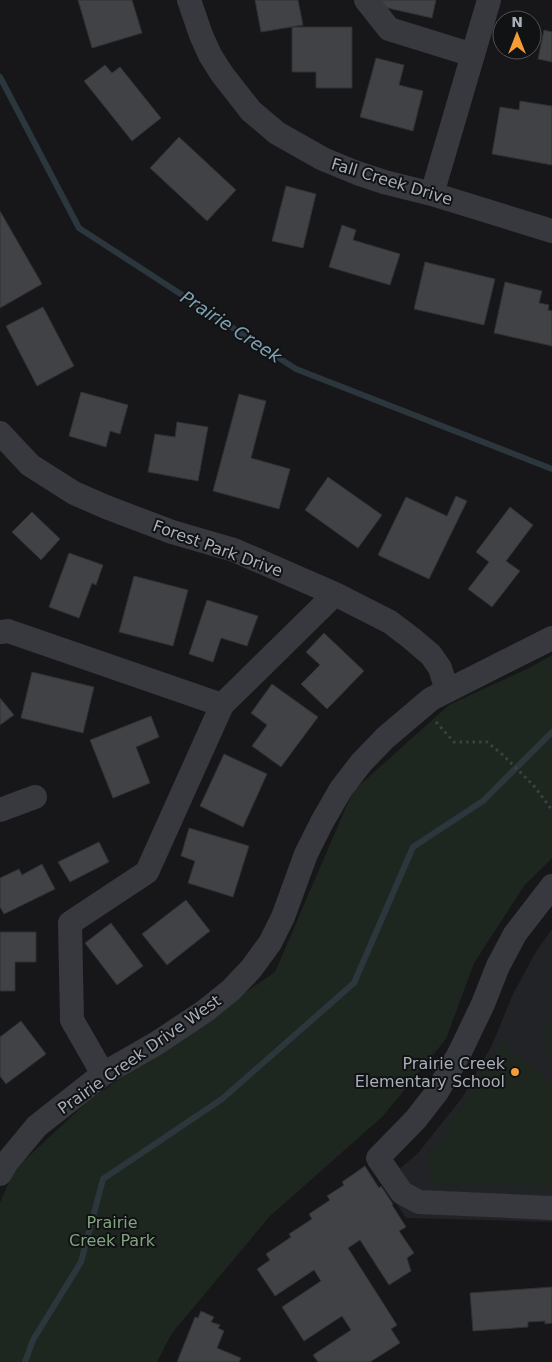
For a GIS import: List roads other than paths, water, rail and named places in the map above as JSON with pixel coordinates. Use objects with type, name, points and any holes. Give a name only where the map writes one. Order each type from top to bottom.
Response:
[{"type":"street","name":"Fall Creek Drive","points":[[189,0],[201,35],[218,68],[250,110],[277,133],[324,160],[356,173],[552,231]]},
{"type":"street","points":[[366,0],[389,29],[473,55]]},
{"type":"street","points":[[432,194],[489,0]]},
{"type":"street","name":"Forest Park Drive","points":[[0,433],[30,465],[74,493],[172,532],[234,550],[335,594],[390,622],[431,655],[440,668],[446,691]]},
{"type":"street","points":[[103,1074],[72,1020],[70,923],[146,872],[222,705],[335,594]]},
{"type":"street","points":[[0,632],[8,631],[222,705]]},
{"type":"street","name":"Prairie Creek Drive West","points":[[2,1164],[38,1126],[103,1074],[158,1043],[205,1011],[232,990],[251,969],[270,943],[283,917],[306,854],[322,822],[341,790],[361,763],[385,738],[430,699],[552,638]]},
{"type":"street","points":[[0,810],[35,797]]},
{"type":"street","points":[[552,886],[515,934],[498,966],[483,1004],[459,1054],[437,1092],[416,1119],[378,1158],[402,1193],[419,1202],[552,1208]]},
{"type":"waterway","name":"Prairie Creek","points":[[0,77],[79,228],[296,369],[552,469]]},
{"type":"waterway","points":[[25,1362],[33,1340],[81,1262],[103,1179],[222,1099],[354,983],[413,847],[483,801],[552,732]]},
{"type":"place","name":"Prairie Creek Elementary School","points":[[515,1072]]},
{"type":"park label","name":"Prairie Creek Park","points":[[112,1231]]}]
